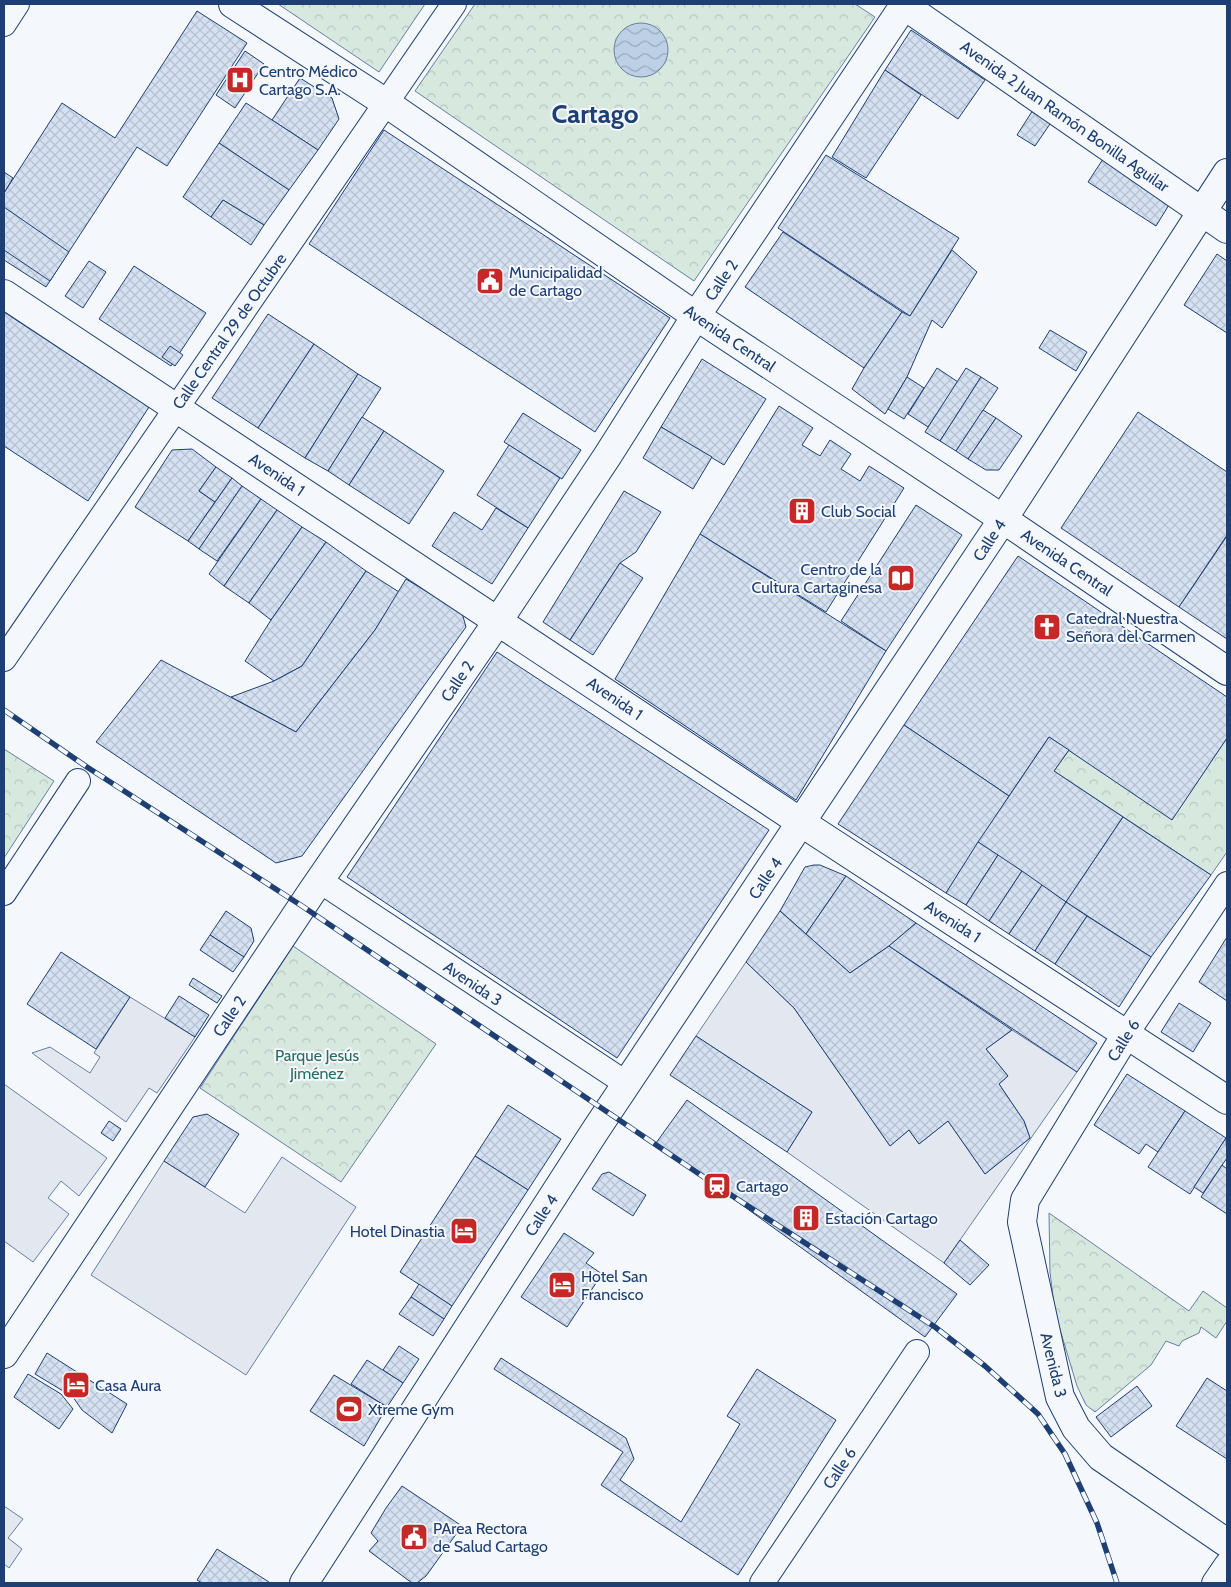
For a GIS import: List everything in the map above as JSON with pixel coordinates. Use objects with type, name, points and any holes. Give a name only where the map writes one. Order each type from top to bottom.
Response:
[{"type":"street","points":[[4,24],[17,4]]},
{"type":"street","name":"Avenida Central","points":[[233,4],[386,103],[696,316],[1003,519],[1227,671]]},
{"type":"street","name":"Calle Central 29 de Octubre","points":[[4,659],[454,4]]},
{"type":"street","name":"Avenida 2 Juan Ramón Bonilla Aguilar","points":[[904,4],[1227,229]]},
{"type":"street","name":"Calle 2","points":[[4,1354],[320,881],[608,456],[696,316],[904,4]]},
{"type":"street","name":"Calle 4","points":[[304,1583],[590,1139],[1003,519],[1227,172]]},
{"type":"street","name":"Avenida 1","points":[[4,294],[802,822],[1227,1100]]},
{"type":"street","points":[[4,893],[78,781]]},
{"type":"street","name":"Avenida 3","points":[[320,881],[626,1084]]},
{"type":"street","name":"Calle 6","points":[[1025,1200],[1127,1033],[1227,884]]},
{"type":"street","name":"Avenida 3","points":[[1025,1200],[1022,1222],[1060,1397],[1076,1428],[1101,1457],[1227,1543]]},
{"type":"street","name":"Calle 6","points":[[762,1583],[779,1572],[917,1352]]},
{"type":"street","points":[[1214,1583],[1227,1564]]},
{"type":"green space","points":[[278,4],[425,4],[379,72]]},
{"type":"green space","points":[[475,4],[855,4],[875,17],[694,281],[415,91]]},
{"type":"green space","points":[[1227,738],[1227,852],[1211,875],[1054,771],[1069,750],[1172,819]]},
{"type":"green space","points":[[4,749],[54,781],[4,858]]},
{"type":"green space","name":"Parque Jesús Jiménez","points":[[293,946],[436,1044],[341,1182],[200,1088]]},
{"type":"green space","points":[[1049,1213],[1189,1311],[1203,1291],[1227,1308],[1227,1321],[1216,1338],[1201,1327],[1199,1333],[1182,1341],[1179,1346],[1166,1341],[1151,1365],[1095,1412],[1086,1405],[1077,1386],[1055,1313],[1050,1272]]},
{"type":"shaded area","points":[[746,962],[794,1008],[890,1146],[909,1130],[919,1144],[948,1121],[985,1174],[1030,1138],[1024,1121],[999,1084],[1008,1076],[986,1049],[1012,1030],[1077,1072],[944,1263],[787,1152],[812,1112],[696,1036]]},
{"type":"shaded area","points":[[130,997],[195,1037],[157,1093],[149,1088],[126,1122],[32,1053],[50,1047],[90,1073],[100,1057],[94,1053]]},
{"type":"shaded area","points":[[4,1084],[107,1158],[79,1196],[61,1181],[48,1198],[69,1214],[33,1262],[4,1241]]},
{"type":"shaded area","points":[[282,1157],[356,1207],[246,1375],[91,1275],[164,1161],[245,1213]]},
{"type":"shaded area","points":[[4,1506],[23,1519],[8,1538],[22,1549],[9,1568],[4,1564]]},
{"type":"water","points":[[641,23],[651,25],[660,31],[666,40],[668,50],[666,60],[660,69],[651,75],[641,77],[631,75],[622,69],[616,60],[614,50],[616,40],[622,31],[631,25]]},
{"type":"building","points":[[197,11],[247,43],[167,166],[137,147],[46,287],[4,260],[4,193],[62,103],[115,138]]},
{"type":"building","points":[[911,30],[985,80],[958,119],[885,70]]},
{"type":"building","name":"Centro Médico Cartago S.A.","points":[[245,51],[264,64],[235,108],[216,95]]},
{"type":"building","points":[[885,70],[921,95],[866,178],[832,157]]},
{"type":"building","points":[[300,78],[332,98],[339,119],[318,150],[272,120]]},
{"type":"building","points":[[246,103],[318,150],[289,190],[219,143]]},
{"type":"building","points":[[1033,110],[1052,121],[1035,146],[1017,135]]},
{"type":"building","name":"Municipalidad de Cartago","points":[[384,130],[670,318],[595,432],[309,244]]},
{"type":"building","points":[[219,143],[289,190],[264,225],[223,200],[211,217],[183,197]]},
{"type":"building","points":[[826,155],[959,238],[910,316],[778,228]]},
{"type":"building","points":[[1105,156],[1172,200],[1156,226],[1088,182]]},
{"type":"building","points":[[4,172],[13,178],[4,193]]},
{"type":"building","points":[[223,200],[264,225],[251,245],[211,217]]},
{"type":"building","points":[[4,207],[69,252],[50,281],[4,250]]},
{"type":"building","points":[[783,232],[902,312],[864,368],[745,287]]},
{"type":"building","points":[[952,250],[977,272],[942,328],[932,320],[907,377],[885,414],[852,389],[902,312],[910,316]]},
{"type":"building","points":[[1217,254],[1227,261],[1227,333],[1184,305]]},
{"type":"building","points":[[89,261],[106,272],[83,308],[65,296]]},
{"type":"building","points":[[134,266],[206,313],[171,366],[99,319]]},
{"type":"building","points":[[4,312],[149,407],[88,501],[4,446]]},
{"type":"building","points":[[268,314],[314,344],[258,428],[212,398]]},
{"type":"building","points":[[1050,330],[1087,352],[1076,371],[1039,348]]},
{"type":"building","points":[[314,344],[358,374],[305,458],[258,428]]},
{"type":"building","points":[[170,346],[183,355],[175,366],[162,357]]},
{"type":"building","points":[[702,359],[766,399],[724,465],[661,427]]},
{"type":"building","points":[[937,368],[958,382],[928,427],[908,414]]},
{"type":"building","points":[[966,368],[981,377],[940,441],[925,432]]},
{"type":"building","points":[[358,374],[381,388],[328,471],[305,458]]},
{"type":"building","points":[[907,377],[924,388],[904,419],[888,409]]},
{"type":"building","points":[[981,377],[998,388],[956,451],[940,441]]},
{"type":"building","name":"Club Social","points":[[779,406],[813,428],[802,445],[820,456],[830,440],[851,454],[841,469],[860,481],[869,466],[904,488],[826,612],[700,534]]},
{"type":"building","points":[[983,410],[996,418],[968,459],[956,451]]},
{"type":"building","points":[[1138,412],[1227,472],[1227,535],[1179,607],[1061,528]]},
{"type":"building","points":[[523,413],[581,450],[562,479],[504,442]]},
{"type":"building","points":[[362,417],[384,431],[349,485],[328,471]]},
{"type":"building","points":[[996,418],[1022,436],[999,470],[986,470],[968,459]]},
{"type":"building","points":[[661,427],[712,457],[693,489],[643,458]]},
{"type":"building","points":[[384,431],[444,471],[409,524],[349,485]]},
{"type":"building","points":[[509,445],[560,478],[528,528],[477,495]]},
{"type":"building","points":[[192,449],[216,467],[199,491],[215,502],[188,541],[135,507],[172,450]]},
{"type":"building","points":[[216,467],[232,478],[215,502],[199,491]]},
{"type":"building","points":[[232,478],[242,486],[199,549],[188,541]]},
{"type":"building","points":[[242,486],[261,499],[217,561],[199,549]]},
{"type":"building","points":[[624,491],[661,512],[636,552],[620,563],[570,640],[543,622]]},
{"type":"building","points":[[261,499],[277,510],[224,586],[209,574]]},
{"type":"building","name":"Centro de la Cultura Cartaginesa","points":[[916,505],[962,535],[886,651],[841,621]]},
{"type":"building","points":[[496,508],[528,528],[492,584],[432,546],[454,512],[482,530]]},
{"type":"building","points":[[277,510],[302,527],[249,603],[224,586]]},
{"type":"building","points":[[302,527],[326,542],[271,620],[249,603]]},
{"type":"building","points":[[700,534],[886,651],[796,800],[615,679]]},
{"type":"building","points":[[1227,536],[1227,639],[1179,607]]},
{"type":"building","points":[[326,542],[366,571],[302,666],[274,681],[245,661],[271,620]]},
{"type":"building","name":"Catedral Nuestra Señora del Carmen","points":[[1018,556],[1227,697],[1227,738],[1172,820],[1049,737],[1009,796],[904,725]]},
{"type":"building","points":[[620,563],[643,578],[593,655],[570,640]]},
{"type":"building","points":[[366,571],[399,592],[375,630],[296,732],[231,697],[274,681],[302,666]]},
{"type":"building","points":[[406,579],[462,613],[466,627],[302,856],[276,863],[96,742],[161,660],[296,732],[375,630]]},
{"type":"building","points":[[497,652],[769,830],[617,1058],[347,877]]},
{"type":"building","points":[[904,725],[1009,796],[946,893],[838,824]]},
{"type":"building","points":[[1049,737],[1069,750],[1054,771],[1123,817],[1066,902],[978,842]]},
{"type":"building","points":[[1123,817],[1211,875],[1151,957],[1066,902]]},
{"type":"building","points":[[978,842],[998,855],[966,905],[946,893]]},
{"type":"building","points":[[998,855],[1022,871],[989,921],[966,905]]},
{"type":"building","points":[[820,865],[846,876],[806,934],[780,911],[805,867]]},
{"type":"building","points":[[1022,871],[1042,885],[1009,934],[989,921]]},
{"type":"building","points":[[846,876],[916,923],[889,946],[850,973],[806,934]]},
{"type":"building","points":[[1042,885],[1066,902],[1035,951],[1009,934]]},
{"type":"building","points":[[1066,902],[1087,916],[1055,964],[1035,951]]},
{"type":"building","points":[[226,911],[251,928],[254,941],[244,957],[210,935]]},
{"type":"building","points":[[780,911],[850,973],[889,946],[1012,1030],[986,1049],[1008,1076],[999,1084],[1024,1121],[1030,1138],[985,1174],[948,1121],[919,1144],[909,1130],[890,1146],[794,1008],[746,962]]},
{"type":"building","points":[[1087,916],[1151,957],[1119,1007],[1055,964]]},
{"type":"building","points":[[916,923],[1097,1043],[1077,1072],[889,946]]},
{"type":"building","points":[[210,935],[244,957],[233,972],[200,950]]},
{"type":"building","points":[[1227,937],[1227,1001],[1199,982]]},
{"type":"building","points":[[61,952],[130,997],[96,1049],[27,1004]]},
{"type":"building","points":[[193,978],[222,996],[217,1003],[189,985]]},
{"type":"building","points":[[179,996],[209,1015],[195,1037],[165,1018]]},
{"type":"building","points":[[1179,1003],[1211,1023],[1193,1052],[1161,1032]]},
{"type":"building","points":[[696,1036],[812,1112],[787,1152],[670,1075]]},
{"type":"building","points":[[1127,1074],[1185,1111],[1158,1152],[1146,1144],[1139,1154],[1094,1125]]},
{"type":"building","name":"Estación Cartago","points":[[687,1100],[957,1294],[925,1337],[656,1143]]},
{"type":"building","points":[[508,1105],[561,1139],[528,1190],[475,1156]]},
{"type":"building","points":[[1185,1111],[1226,1138],[1190,1194],[1148,1167]]},
{"type":"building","points":[[207,1114],[239,1134],[205,1187],[164,1161],[193,1117]]},
{"type":"building","points":[[109,1121],[121,1129],[113,1141],[101,1133]]},
{"type":"building","points":[[1226,1138],[1227,1158],[1203,1193],[1194,1187]]},
{"type":"building","name":"Hotel Dinastia","points":[[475,1156],[528,1190],[452,1306],[400,1272]]},
{"type":"building","points":[[1222,1165],[1227,1169],[1227,1214],[1201,1197]]},
{"type":"building","points":[[609,1172],[646,1195],[633,1216],[592,1189],[602,1174]]},
{"type":"building","name":"Hotel San Francisco","points":[[564,1233],[594,1253],[586,1263],[602,1274],[567,1327],[521,1297]]},
{"type":"building","points":[[960,1240],[989,1265],[970,1285],[944,1263]]},
{"type":"building","points":[[419,1284],[452,1306],[444,1319],[411,1297]]},
{"type":"building","points":[[411,1297],[444,1319],[433,1336],[399,1314]]},
{"type":"building","points":[[399,1346],[419,1359],[403,1383],[383,1370]]},
{"type":"building","name":"Casa Aura","points":[[47,1353],[127,1404],[112,1433],[82,1410],[73,1397],[35,1374]]},
{"type":"building","points":[[501,1358],[626,1438],[634,1459],[620,1480],[681,1522],[740,1424],[727,1416],[757,1369],[836,1420],[738,1575],[601,1485],[623,1452],[494,1369]]},
{"type":"building","points":[[367,1360],[403,1383],[387,1407],[351,1384]]},
{"type":"building","points":[[28,1374],[61,1394],[73,1409],[59,1429],[14,1397]]},
{"type":"building","name":"Xtreme Gym","points":[[334,1375],[387,1407],[364,1446],[310,1411]]},
{"type":"building","points":[[1207,1378],[1227,1391],[1227,1459],[1176,1426]]},
{"type":"building","points":[[1137,1386],[1152,1406],[1111,1437],[1096,1417]]},
{"type":"building","name":"PArea Rectora de Salud Cartago","points":[[402,1486],[462,1526],[426,1576],[417,1583],[412,1583],[369,1551],[378,1541],[371,1533]]},
{"type":"building","points":[[217,1549],[269,1582],[202,1583],[197,1580]]},
{"type":"railway","points":[[4,710],[87,767],[302,906],[717,1186],[935,1327],[985,1366],[1038,1414],[1065,1454],[1097,1523],[1117,1583]]},
{"type":"place","name":"Centro Médico Cartago S.A.","points":[[240,80]]},
{"type":"place","name":"Municipalidad de Cartago","points":[[490,281]]},
{"type":"place","name":"Club Social","points":[[802,511]]},
{"type":"place","name":"Centro de la Cultura Cartaginesa","points":[[901,578]]},
{"type":"place","name":"Catedral Nuestra Señora del Carmen","points":[[1047,627]]},
{"type":"place","name":"Cartago","points":[[717,1186]]},
{"type":"place","name":"Estación Cartago","points":[[806,1218]]},
{"type":"place","name":"Hotel Dinastia","points":[[464,1231]]},
{"type":"place","name":"Hotel San Francisco","points":[[562,1285]]},
{"type":"place","name":"Casa Aura","points":[[76,1385]]},
{"type":"place","name":"Xtreme Gym","points":[[349,1409]]},
{"type":"place","name":"PArea Rectora de Salud Cartago","points":[[414,1537]]},
{"type":"district","name":"Cartago","points":[[595,114]]}]
